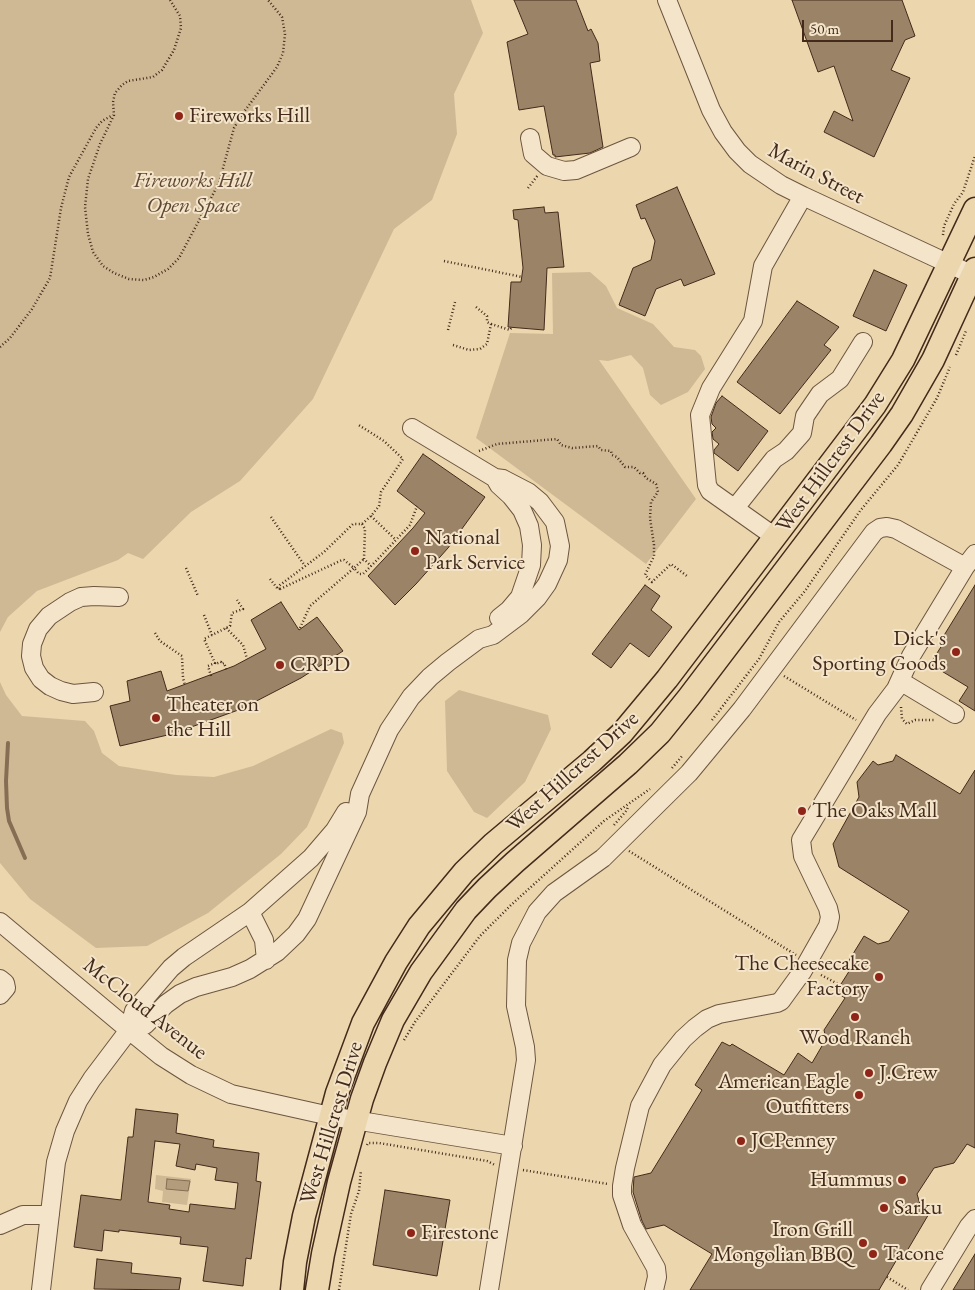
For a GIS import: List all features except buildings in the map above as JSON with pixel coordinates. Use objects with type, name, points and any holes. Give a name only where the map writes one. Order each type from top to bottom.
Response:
[{"type":"main road","name":"West Hillcrest Drive","points":[[292,1290],[295,1262],[304,1216],[330,1116],[350,1053],[363,1023],[396,962],[419,926],[464,872],[492,844],[592,761],[622,733],[667,679],[875,405],[903,360],[975,209]]},
{"type":"main road","name":"West Hillcrest Drive","points":[[317,1290],[337,1191],[356,1120],[375,1063],[393,1020],[421,972],[466,910],[487,888],[609,782],[660,732],[673,716],[902,414],[933,360],[974,273]]},
{"type":"street","name":"Marin Street","points":[[668,0],[711,110],[723,132],[737,151],[750,164],[781,185],[803,196],[949,264],[974,273]]},
{"type":"street","points":[[530,138],[533,154],[547,166],[564,171],[576,170],[631,147]]},
{"type":"street","points":[[775,537],[710,491],[705,478],[700,416],[711,388],[752,321],[763,266],[803,196]]},
{"type":"street","points":[[735,508],[774,459],[786,451],[802,433],[805,416],[820,394],[840,379],[863,342]]},
{"type":"street","points":[[412,428],[495,478],[522,510],[529,526],[532,545],[532,565],[520,597],[509,610],[487,629],[480,639]]},
{"type":"street","points":[[129,1030],[145,1025],[166,1004],[180,994],[250,969],[266,960],[286,944],[307,919],[356,812],[360,794],[390,730],[411,697],[430,676],[480,639],[493,634],[521,614],[537,598],[553,574],[560,546],[555,522],[540,502],[528,492],[503,478],[495,478]]},
{"type":"street","points":[[489,1290],[526,1060],[516,1006],[516,960],[521,943],[537,912],[554,893],[603,858],[689,773],[742,708],[874,532],[886,527],[896,529],[970,560],[910,656],[900,681],[877,714],[801,840],[803,856],[828,908],[830,917],[828,926],[802,972],[781,1001],[719,1014],[707,1019],[695,1028],[677,1045],[662,1065],[640,1106],[625,1168],[622,1195],[632,1225],[656,1268],[657,1277],[654,1290]]},
{"type":"street","points":[[94,692],[73,694],[50,686],[41,679],[34,668],[31,656],[32,644],[38,629],[49,616],[70,602],[81,597],[119,597]]},
{"type":"street","points":[[900,681],[955,714]]},
{"type":"street","points":[[41,1290],[56,1162],[65,1131],[78,1101],[129,1030],[134,1011],[171,968],[250,912],[322,847],[360,794]]},
{"type":"street","points":[[250,912],[264,940],[266,960]]},
{"type":"street","name":"McCloud Avenue","points":[[0,922],[161,1056],[191,1075],[231,1094],[330,1116],[512,1146]]},
{"type":"street","points":[[0,979],[5,983],[6,988],[0,995]]},
{"type":"street","points":[[0,1226],[23,1215],[50,1215]]},
{"type":"street","points":[[930,1290],[968,1226],[975,1219]]},
{"type":"path","points":[[170,0],[180,16],[181,28],[174,50],[162,70],[153,77],[128,81],[115,93],[113,102],[114,115],[100,144],[88,179],[85,206],[88,234],[93,252],[103,266],[114,274],[129,279],[144,280],[154,277],[168,269],[179,258],[219,183],[234,128],[277,68],[283,54],[285,34],[282,17],[268,0]]},
{"type":"path","points":[[0,347],[10,338],[32,309],[50,278],[61,208],[69,177],[96,128],[102,121],[114,115]]},
{"type":"path","points":[[942,239],[944,226],[954,204],[963,192],[975,156]]},
{"type":"path","points":[[444,261],[522,276]]},
{"type":"path","points":[[448,330],[455,302]]},
{"type":"path","points":[[476,307],[487,316],[487,322],[510,330],[512,328]]},
{"type":"path","points":[[453,345],[469,350],[480,349],[487,344],[491,324]]},
{"type":"path","points":[[277,588],[353,524],[362,524],[371,516],[379,506],[381,492],[403,459],[384,441],[357,424]]},
{"type":"path","points":[[473,453],[498,444],[556,439],[561,445],[572,448],[598,446],[601,450],[611,451],[612,456],[617,457],[625,467],[634,467],[656,484],[658,492],[651,502],[650,518],[654,556],[644,575],[652,582],[671,564],[687,576]]},
{"type":"path","points":[[277,588],[280,589],[342,560],[359,574],[363,574],[410,525],[417,506]]},
{"type":"path","points":[[371,516],[396,540]]},
{"type":"path","points":[[271,517],[305,566]]},
{"type":"path","points":[[362,524],[364,529],[364,559],[371,566]]},
{"type":"path","points":[[410,525],[413,528]]},
{"type":"path","points":[[300,628],[310,606],[364,559]]},
{"type":"path","points":[[377,560],[380,563]]},
{"type":"path","points":[[186,568],[198,596]]},
{"type":"path","points":[[270,579],[277,588]]},
{"type":"path","points":[[215,663],[204,639],[230,626],[232,613],[243,609],[237,600]]},
{"type":"path","points":[[204,615],[212,635]]},
{"type":"path","points":[[226,628],[243,646],[247,659]]},
{"type":"path","points":[[155,633],[160,641],[182,656],[185,685]]},
{"type":"path","points":[[211,676],[208,666],[215,663],[224,663],[227,671]]},
{"type":"path","points":[[780,673],[862,724]]},
{"type":"path","points":[[901,706],[902,719],[907,724],[914,720],[936,720]]},
{"type":"path","points":[[612,828],[627,810],[628,804]]},
{"type":"path","points":[[626,849],[799,957]]},
{"type":"path","points":[[821,975],[840,985]]},
{"type":"path","points":[[365,1152],[368,1143],[379,1143],[487,1161],[496,1166]]},
{"type":"path","points":[[339,1290],[351,1214],[359,1191],[361,1168]]},
{"type":"path","points":[[520,1170],[612,1184]]},
{"type":"path","points":[[887,1277],[908,1290]]},
{"type":"green space","name":"Fireworks Hill Open Space","points":[[0,0],[471,0],[483,33],[454,94],[457,134],[432,200],[394,229],[313,399],[240,481],[191,512],[143,559],[128,553],[118,560],[37,591],[8,617],[0,632]]},
{"type":"green space","points":[[590,272],[606,286],[617,308],[653,324],[674,347],[695,350],[701,356],[705,369],[688,392],[661,405],[650,395],[643,368],[631,355],[608,361],[599,360],[696,499],[646,564],[476,438],[510,333],[553,334],[552,273]]},
{"type":"green space","points":[[0,682],[6,695],[22,716],[85,721],[94,731],[102,753],[119,766],[176,775],[214,777],[253,766],[331,729],[342,733],[344,743],[307,827],[281,854],[208,913],[147,946],[96,948],[30,899],[0,863]]},
{"type":"green space","points":[[459,690],[548,715],[551,729],[525,782],[487,818],[474,812],[447,771],[445,701]]},
{"type":"green space","points":[[156,1175],[191,1179],[187,1205],[162,1202],[163,1191],[155,1189]]},
{"type":"shaded area","points":[[167,1179],[190,1181],[188,1191],[166,1189]]},
{"type":"waterway","points":[[8,743],[7,808],[9,821],[25,858]]},
{"type":"place","name":"Fireworks Hill","points":[[179,116]]},
{"type":"place","name":"National Park Service","points":[[415,551]]},
{"type":"place","name":"Dick's Sporting Goods","points":[[956,652]]},
{"type":"place","name":"CRPD","points":[[280,665]]},
{"type":"place","name":"Theater on the Hill","points":[[156,718]]},
{"type":"place","name":"The Oaks Mall","points":[[802,811]]},
{"type":"place","name":"The Cheesecake Factory","points":[[879,977]]},
{"type":"place","name":"Wood Ranch","points":[[855,1017]]},
{"type":"place","name":"J.Crew","points":[[869,1073]]},
{"type":"place","name":"American Eagle Outfitters","points":[[859,1095]]},
{"type":"place","name":"JCPenney","points":[[741,1141]]},
{"type":"place","name":"Hummus","points":[[902,1180]]},
{"type":"place","name":"Sarku","points":[[884,1208]]},
{"type":"place","name":"Firestone","points":[[411,1233]]},
{"type":"place","name":"Iron Grill Mongolian BBQ","points":[[863,1243]]},
{"type":"place","name":"Tacone","points":[[873,1254]]}]
